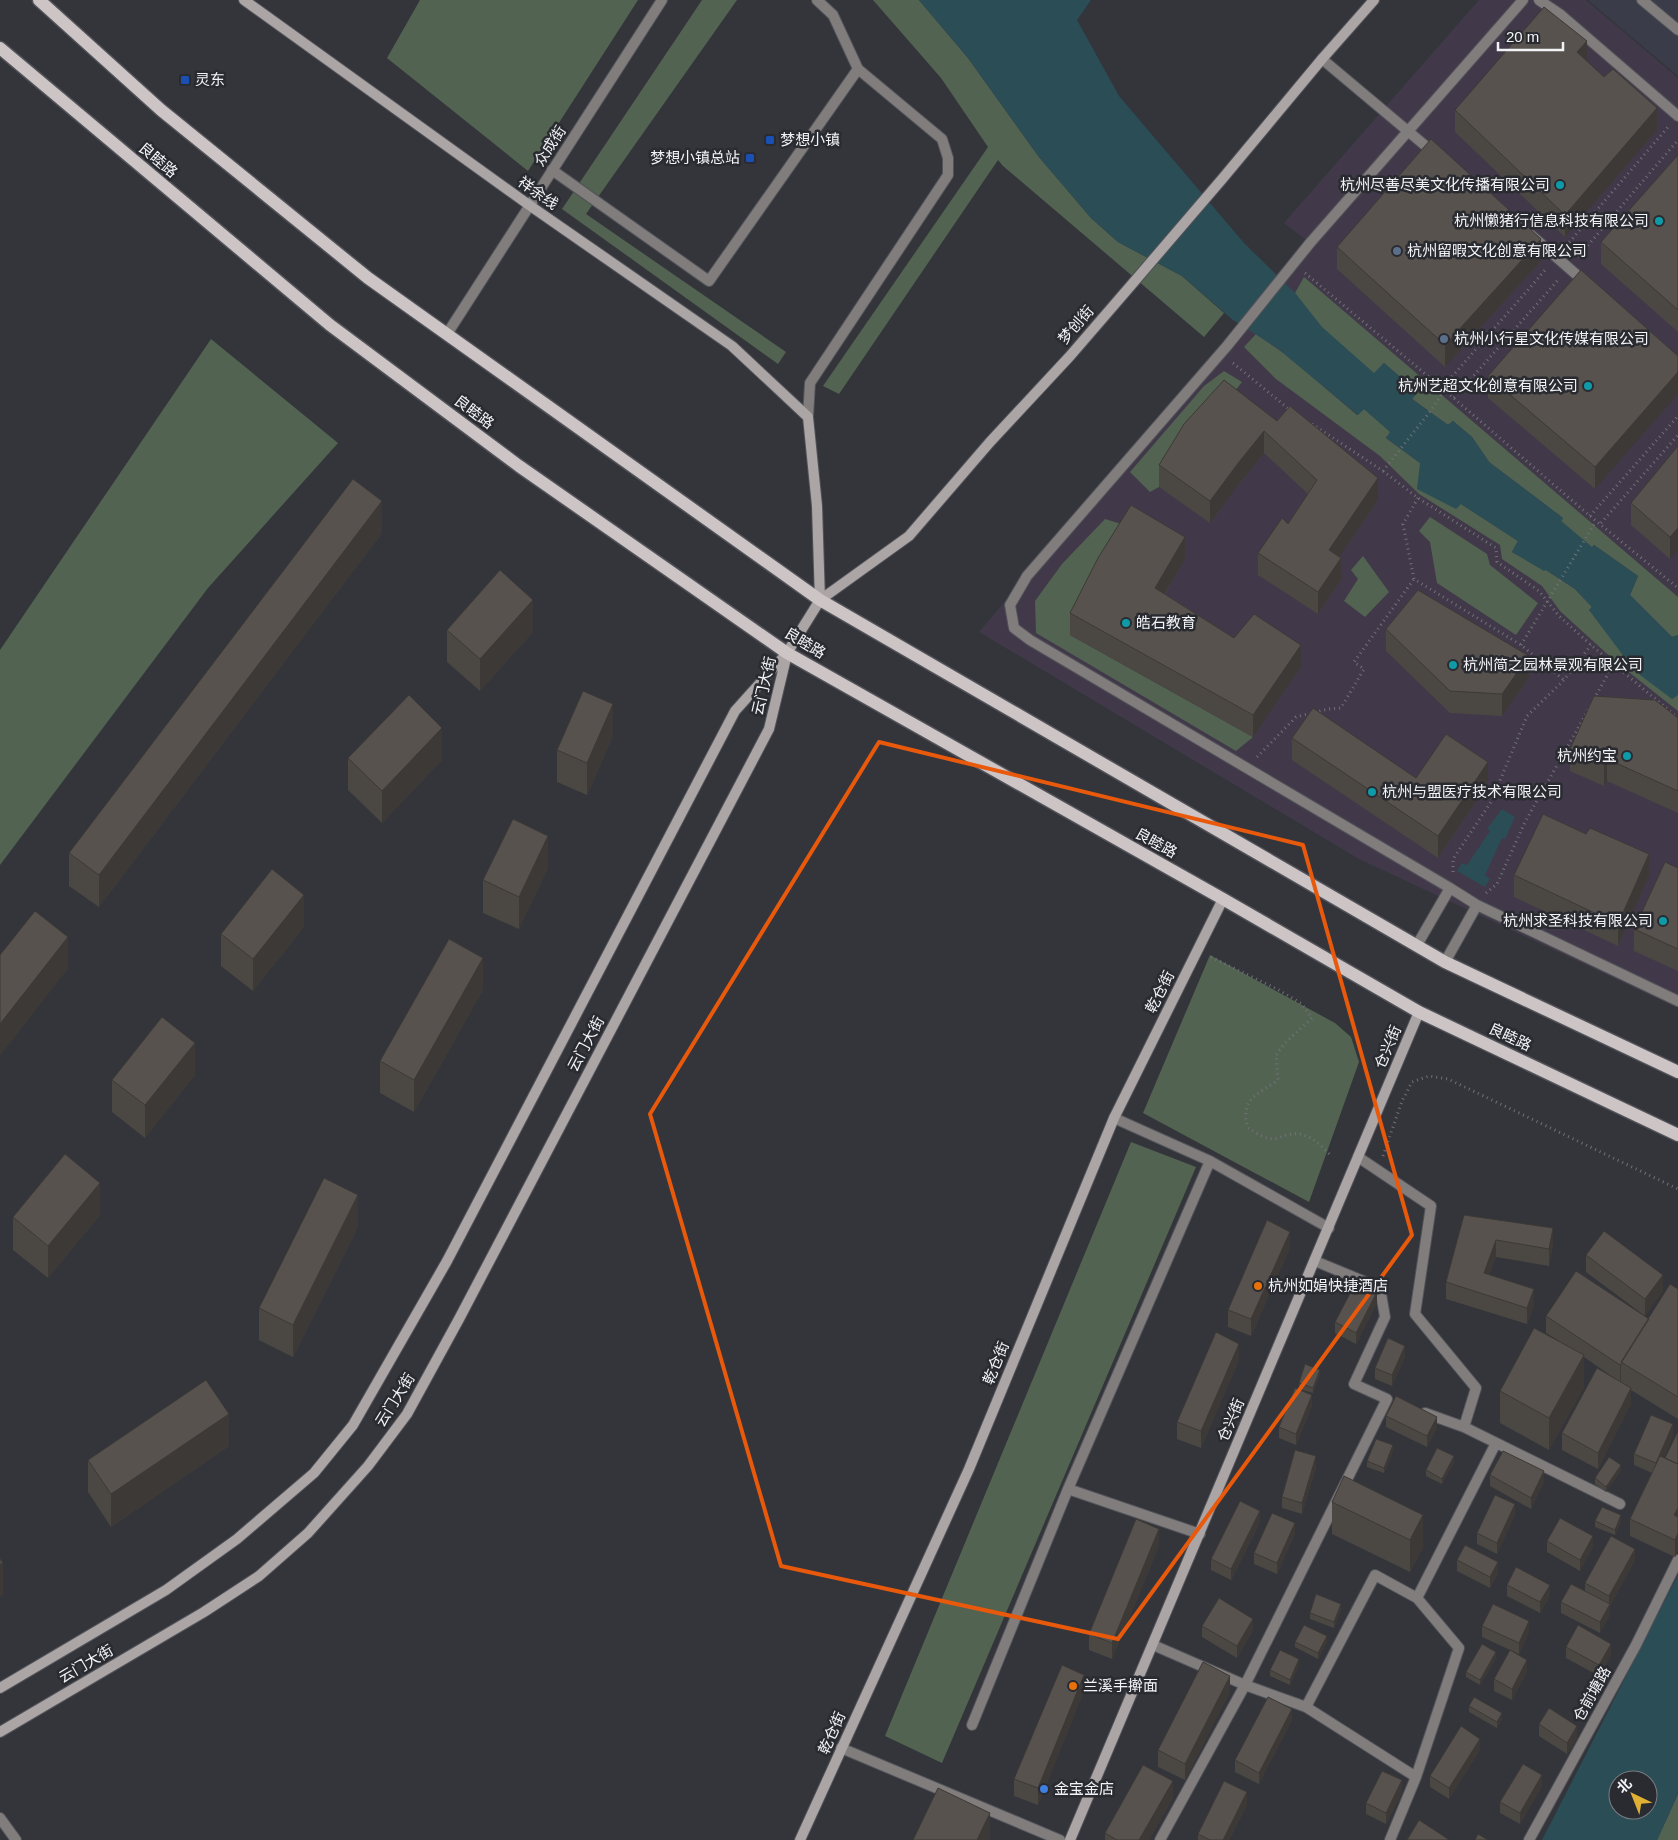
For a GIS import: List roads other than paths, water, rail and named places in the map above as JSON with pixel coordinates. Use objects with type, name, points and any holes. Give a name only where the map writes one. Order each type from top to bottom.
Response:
[{"type":"main road","points":[[39,0],[161,110],[368,278],[820,600],[1445,962],[1678,1072]]},
{"type":"main road","name":"良睦路","points":[[0,48],[330,325],[519,466],[787,653],[1419,1012],[1678,1135]]},
{"type":"street","name":"祥余线","points":[[244,0],[529,205],[732,346],[808,416]]},
{"type":"street","name":"众成街","points":[[447,334],[662,0]]},
{"type":"street","points":[[817,0],[833,15],[858,70],[942,139],[948,158],[948,175],[810,383],[808,416],[817,506],[820,600]]},
{"type":"street","name":"梦创街","points":[[787,653],[820,600],[909,536],[990,442],[1070,356],[1220,182],[1322,58],[1374,0]]},
{"type":"street","points":[[1523,0],[1310,243],[1227,346],[1027,576],[1010,605],[1014,628],[1030,640],[1478,905],[1678,1001]]},
{"type":"street","points":[[1539,0],[1561,15],[1678,116]]},
{"type":"street","points":[[1642,0],[1678,30]]},
{"type":"street","points":[[1322,58],[1445,162]]},
{"type":"street","points":[[552,170],[709,281],[858,70]]},
{"type":"street","points":[[1520,225],[1591,286]]},
{"type":"street","name":"云门大街","points":[[0,1688],[166,1590],[237,1539],[314,1473],[353,1425],[470,1218],[735,711],[787,653]]},
{"type":"street","name":"云门大街","points":[[0,1732],[204,1612],[259,1576],[308,1533],[368,1466],[407,1414],[464,1310],[769,729],[787,653]]},
{"type":"street","points":[[1417,945],[1450,888]]},
{"type":"street","name":"乾仓街","points":[[800,1840],[969,1469],[1114,1118],[1223,900]]},
{"type":"street","points":[[1445,962],[1478,905]]},
{"type":"street","name":"仓兴街","points":[[1070,1840],[1419,1012]]},
{"type":"street","points":[[1114,1118],[1210,1161],[1329,1228]]},
{"type":"street","points":[[1358,1158],[1431,1206],[1415,1314],[1476,1388],[1464,1427]]},
{"type":"street","points":[[972,1725],[1068,1489],[1210,1161]]},
{"type":"street","points":[[1160,1840],[1245,1685],[1391,1400],[1354,1384],[1385,1317],[1380,1288],[1314,1261]]},
{"type":"street","points":[[1413,1408],[1464,1427],[1620,1504]]},
{"type":"street","points":[[1418,1598],[1496,1443]]},
{"type":"street","points":[[1068,1489],[1200,1534]]},
{"type":"street","name":"仓前塘路","points":[[1530,1840],[1636,1645],[1678,1560]]},
{"type":"street","points":[[1306,1707],[1375,1575],[1418,1598],[1459,1648],[1416,1777],[1390,1840]]},
{"type":"street","points":[[1153,1645],[1245,1685],[1306,1707],[1416,1777]]},
{"type":"street","points":[[841,1748],[1060,1840]]},
{"type":"street","points":[[0,1818],[16,1840]]},
{"type":"water","points":[[919,0],[1091,0],[1077,20],[1119,96],[1244,243],[1295,293],[1322,327],[1374,373],[1384,363],[1418,392],[1412,399],[1448,425],[1453,421],[1472,437],[1490,463],[1563,518],[1561,521],[1592,547],[1594,545],[1638,576],[1630,595],[1672,637],[1678,635],[1678,695],[1672,699],[1640,675],[1589,610],[1592,607],[1575,589],[1546,570],[1544,571],[1512,552],[1518,541],[1461,504],[1456,509],[1417,489],[1420,463],[1386,438],[1390,432],[1364,409],[1358,415],[1277,348],[1233,320],[1182,276],[1118,242],[1091,218],[1039,157],[968,58]]},
{"type":"water","points":[[1502,809],[1515,817],[1505,839],[1502,838],[1485,875],[1490,879],[1485,887],[1457,871],[1462,863],[1467,865],[1490,831],[1487,829]]},
{"type":"water","points":[[1678,1575],[1678,1794],[1657,1840],[1542,1840]]},
{"type":"place","name":"灵东","points":[[185,80]]},
{"type":"place","name":"梦想小镇","points":[[770,140]]},
{"type":"place","name":"梦想小镇总站","points":[[750,158]]},
{"type":"place","name":"杭州尽善尽美文化传播有限公司","points":[[1560,185]]},
{"type":"place","name":"杭州懒猪行信息科技有限公司","points":[[1659,221]]},
{"type":"place","name":"杭州留暇文化创意有限公司","points":[[1397,251]]},
{"type":"place","name":"杭州小行星文化传媒有限公司","points":[[1444,339]]},
{"type":"place","name":"杭州艺超文化创意有限公司","points":[[1588,386]]},
{"type":"place","name":"皓石教育","points":[[1126,623]]},
{"type":"place","name":"杭州简之园林景观有限公司","points":[[1453,665]]},
{"type":"place","name":"杭州约宝","points":[[1627,756]]},
{"type":"place","name":"杭州与盟医疗技术有限公司","points":[[1372,792]]},
{"type":"place","name":"杭州求圣科技有限公司","points":[[1663,921]]},
{"type":"place","name":"杭州如娟快捷酒店","points":[[1258,1286]]},
{"type":"place","name":"兰溪手擀面","points":[[1073,1686]]},
{"type":"place","name":"金宝金店","points":[[1044,1789]]}]
